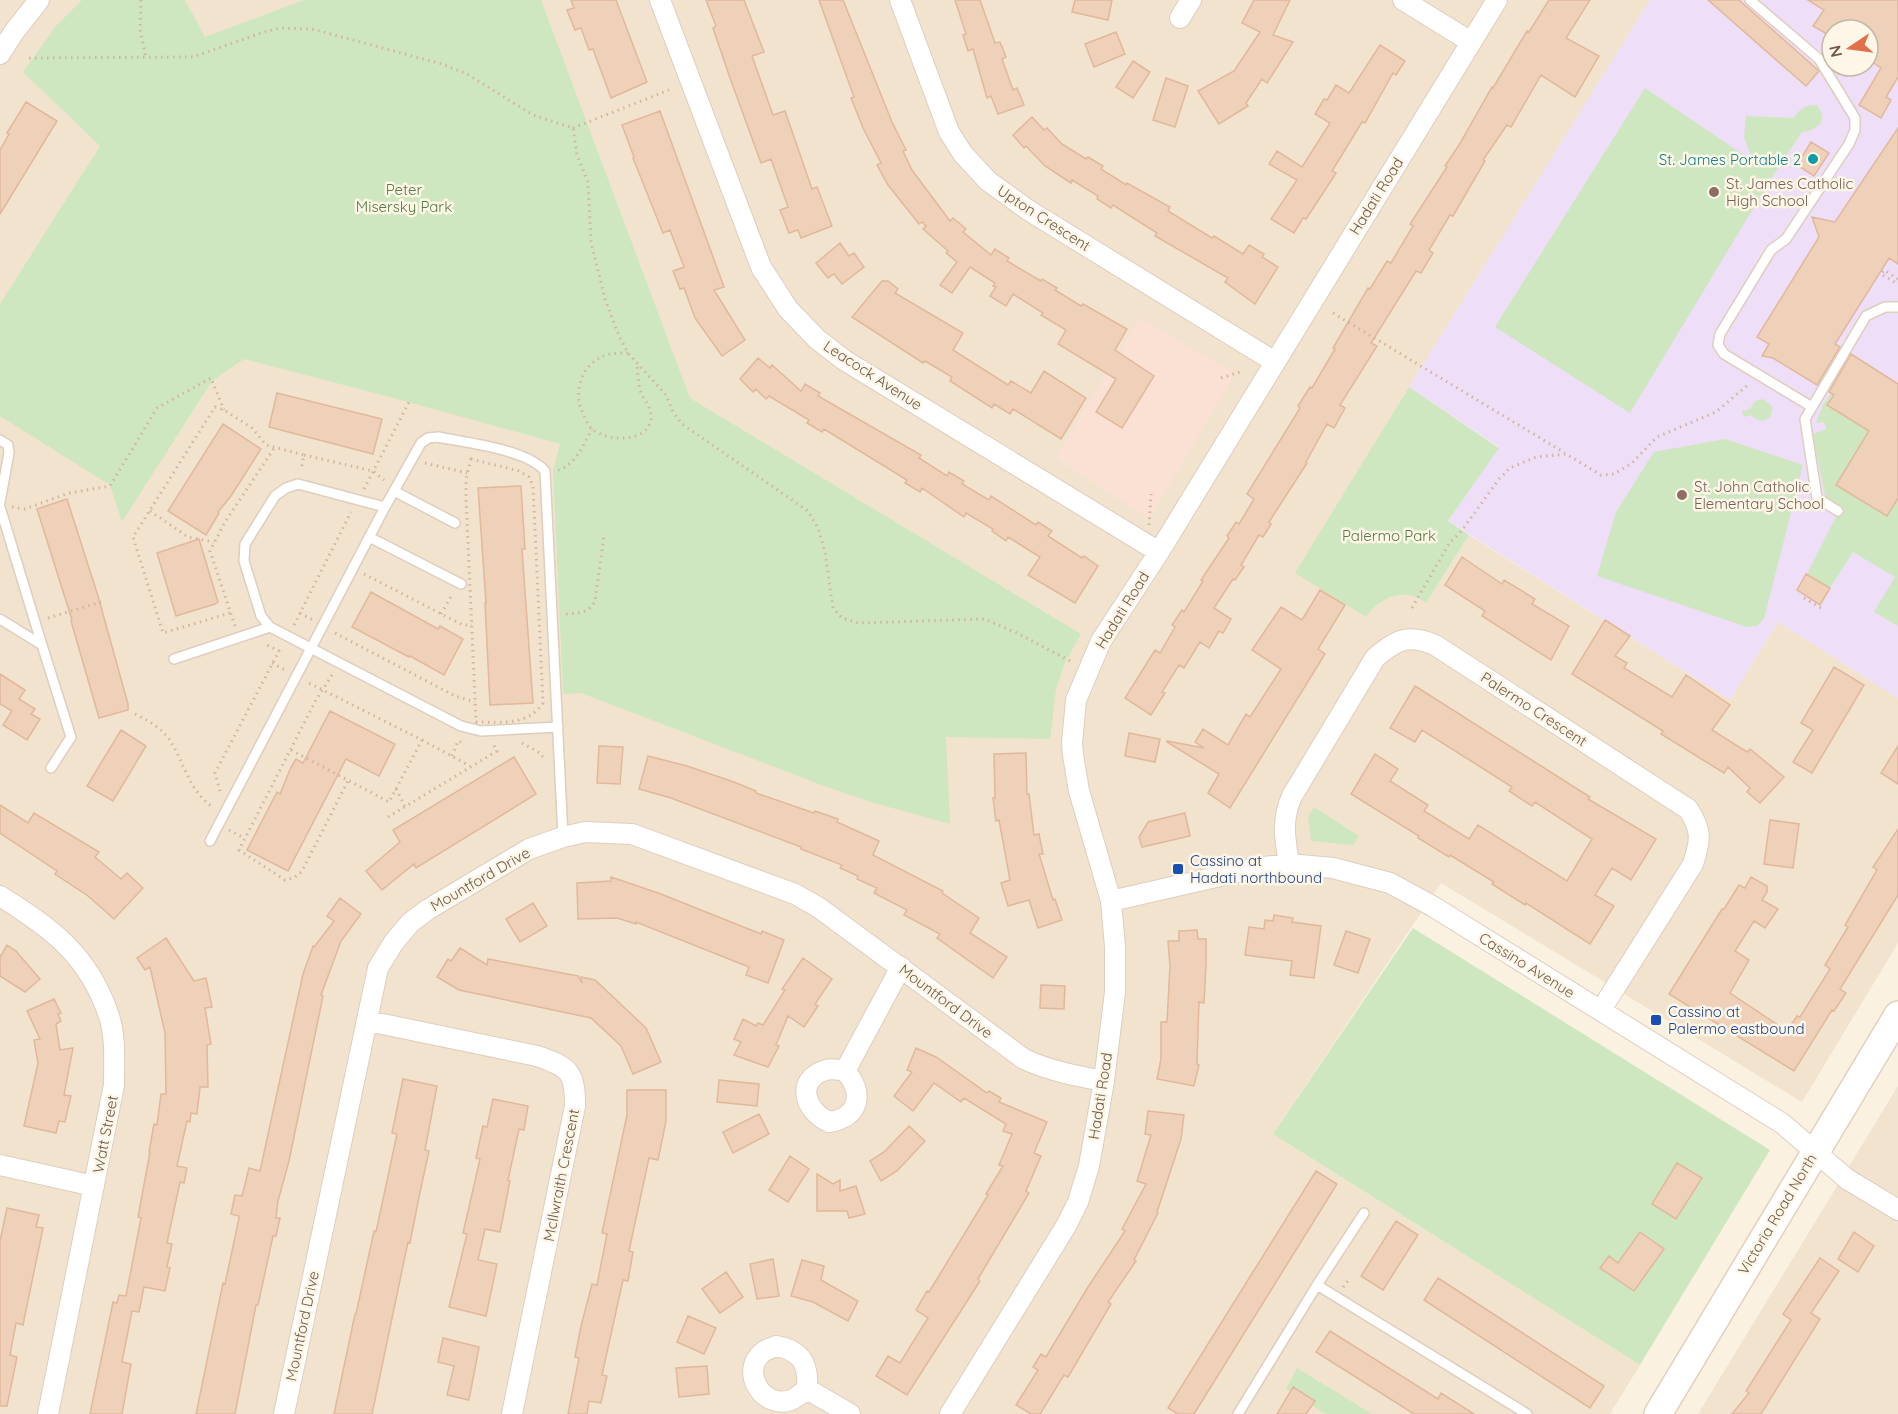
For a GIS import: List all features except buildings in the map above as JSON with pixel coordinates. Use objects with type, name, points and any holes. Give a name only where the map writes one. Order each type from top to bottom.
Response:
[{"type":"main road","name":"Victoria Road North","points":[[1658,1414],[1898,1015]]},
{"type":"street","points":[[0,54],[39,0]]},
{"type":"street","name":"Leacock Avenue","points":[[660,0],[762,267],[788,309],[817,339],[844,360],[1158,552]]},
{"type":"street","name":"Upton Crescent","points":[[900,0],[949,132],[963,154],[988,182],[1028,210],[1275,362]]},
{"type":"street","points":[[1180,18],[1191,0]]},
{"type":"street","points":[[1403,0],[1471,42]]},
{"type":"street","name":"Hadati Road","points":[[950,1414],[1066,1226],[1078,1202],[1089,1166],[1104,1080],[1115,992],[1115,947],[1111,901],[1078,791],[1072,743],[1076,700],[1101,641],[1497,0]]},
{"type":"street","name":"Palermo Crescent","points":[[1289,864],[1284,833],[1285,812],[1292,796],[1375,658],[1386,648],[1400,641],[1418,638],[1435,645],[1688,809],[1697,823],[1700,843],[1693,864],[1601,1010]]},
{"type":"street","name":"Mountford Drive","points":[[284,1414],[378,968],[394,942],[410,923],[427,909],[529,849],[585,832],[632,834],[795,894],[818,907],[1024,1059],[1068,1075],[1104,1080]]},
{"type":"street","name":"Cassino Avenue","points":[[1111,901],[1255,868],[1289,864],[1333,868],[1390,883],[1434,907],[1783,1124],[1848,1179],[1898,1210]]},
{"type":"street","name":"Watt Street","points":[[0,896],[42,922],[75,953],[89,972],[109,1017],[114,1047],[114,1085],[48,1414]]},
{"type":"street","points":[[845,1071],[901,967]]},
{"type":"street","name":"McIlwraith Crescent","points":[[368,1021],[537,1056],[563,1065],[575,1083],[575,1106],[512,1414]]},
{"type":"street","points":[[0,1165],[94,1186]]},
{"type":"street","points":[[807,1389],[850,1414]]},
{"type":"lane","points":[[1750,0],[1819,59],[1855,118],[1856,130],[1849,144],[1786,239],[1771,250],[1720,334],[1718,345],[1724,354],[1812,407]]},
{"type":"lane","points":[[1838,511],[1817,498],[1805,419],[1866,316],[1885,307],[1898,307]]},
{"type":"lane","points":[[210,840],[369,537],[421,443],[428,438],[438,437],[518,454],[538,463],[545,471],[563,837]]},
{"type":"lane","points":[[0,440],[8,445],[9,453],[3,505],[35,622],[71,738],[51,768]]},
{"type":"lane","points":[[385,507],[298,484],[286,488],[275,496],[245,544],[244,561],[261,616],[270,627],[461,726],[481,731],[558,727]]},
{"type":"lane","points":[[394,491],[455,523]]},
{"type":"lane","points":[[369,537],[461,584]]},
{"type":"lane","points":[[0,619],[42,645]]},
{"type":"lane","points":[[174,659],[270,627]]},
{"type":"lane","points":[[1238,1414],[1364,1213]]},
{"type":"lane","points":[[1317,1285],[1527,1414]]},
{"type":"path","points":[[141,0],[140,29],[146,57]]},
{"type":"path","points":[[28,58],[193,57],[280,28],[312,29],[442,64],[467,74],[533,115],[573,128],[669,90]]},
{"type":"path","points":[[573,128],[577,154],[588,182],[591,243],[596,266],[605,299],[628,353],[666,395],[673,412],[682,424],[808,511],[818,528],[825,552],[833,608],[842,618],[859,623],[984,619],[1067,659]]},
{"type":"path","points":[[1898,279],[1884,270],[1881,274],[1898,284]]},
{"type":"path","points":[[1333,313],[1601,475],[1614,474],[1632,463],[1657,437],[1716,412],[1758,374]]},
{"type":"path","points":[[628,353],[602,356],[590,364],[583,374],[578,389],[579,403],[592,429],[603,435],[627,438],[638,435],[651,422],[651,413],[639,384],[636,363]]},
{"type":"path","points":[[1221,378],[1243,371]]},
{"type":"path","points":[[3,505],[25,509],[69,493],[110,486],[157,408],[212,378],[224,410]]},
{"type":"path","points":[[362,493],[409,402]]},
{"type":"path","points":[[230,614],[164,633],[133,537],[215,407],[224,410],[252,428],[266,444],[374,471],[388,482],[394,491]]},
{"type":"path","points":[[545,471],[560,470],[568,466],[578,455],[592,429]]},
{"type":"path","points":[[1412,608],[1450,542],[1460,533],[1499,479],[1510,468],[1536,457],[1566,454]]},
{"type":"path","points":[[298,484],[304,455]]},
{"type":"path","points":[[471,459],[519,471],[529,477],[532,486],[543,703],[527,718],[515,722],[476,722],[472,625],[466,478],[471,459]]},
{"type":"path","points":[[1140,541],[1149,525],[1150,494]]},
{"type":"path","points":[[150,511],[188,537],[214,542]]},
{"type":"path","points":[[291,629],[351,512]]},
{"type":"path","points":[[552,615],[581,613],[592,608],[596,601],[604,536]]},
{"type":"path","points":[[364,574],[463,625],[472,625]]},
{"type":"path","points":[[1804,598],[1824,610]]},
{"type":"path","points":[[35,622],[101,602]]},
{"type":"path","points":[[300,613],[314,621]]},
{"type":"path","points":[[334,633],[455,696],[475,702]]},
{"type":"path","points":[[221,797],[215,773],[279,651],[266,644],[250,648],[239,637]]},
{"type":"path","points":[[347,649],[351,641]]},
{"type":"path","points":[[272,663],[289,672]]},
{"type":"path","points":[[333,673],[316,700],[239,850],[285,880],[294,878],[302,871],[348,781]]},
{"type":"path","points":[[307,682],[471,766]]},
{"type":"path","points":[[135,714],[169,738],[189,780],[209,805],[215,808],[218,802]]},
{"type":"path","points":[[291,750],[389,802],[422,740]]},
{"type":"path","points":[[452,756],[458,741],[467,743]]},
{"type":"path","points":[[521,742],[540,753],[545,759],[545,770]]},
{"type":"path","points":[[484,744],[502,744]]},
{"type":"path","points":[[388,817],[497,751],[493,744]]},
{"type":"path","points":[[396,789],[405,807]]},
{"type":"path","points":[[228,830],[244,838]]},
{"type":"shaded area","points":[[0,0],[1650,0],[1296,573],[1372,608],[1378,602],[1397,595],[1413,595],[1426,602],[1469,535],[1730,700],[1778,622],[1898,698],[1898,943],[1802,1102],[1441,883],[1273,1134],[1640,1365],[1610,1414],[0,1414]]},
{"type":"shaded area","points":[[1650,0],[1898,0],[1898,698],[1778,622],[1730,700],[1448,521],[1499,447],[1409,387]]},
{"type":"shaded area","points":[[1140,317],[1235,374],[1149,519],[1056,458]]},
{"type":"shaded area","points":[[1898,1086],[1898,1414],[1698,1414]]},
{"type":"green space","name":"Peter Misersky Park","points":[[82,0],[185,0],[205,37],[304,0],[541,0],[690,398],[1081,634],[1065,663],[1056,689],[1050,739],[946,737],[950,824],[874,803],[824,786],[581,693],[563,694],[553,470],[560,444],[244,359],[212,381],[122,522],[110,485],[0,416],[0,304],[100,146],[23,72],[56,26]]},
{"type":"green space","points":[[1645,88],[1754,162],[1744,138],[1746,116],[1794,118],[1803,108],[1813,105],[1817,105],[1822,113],[1821,123],[1812,130],[1802,132],[1774,174],[1630,413],[1495,327]]},
{"type":"green space","points":[[1857,358],[1827,405],[1869,431],[1836,485],[1887,516],[1898,498],[1898,626],[1874,612],[1895,577],[1853,552],[1830,588],[1807,574],[1841,507],[1825,496],[1813,434],[1826,429],[1824,422],[1816,423],[1824,403]]},
{"type":"green space","name":"Palermo Park","points":[[1409,387],[1499,448],[1448,521],[1469,535],[1426,603],[1413,596],[1392,596],[1380,602],[1366,617],[1295,573]]},
{"type":"green space","points":[[1763,399],[1772,406],[1769,418],[1763,421],[1751,415],[1744,417],[1742,411],[1750,409],[1755,401]]},
{"type":"green space","points":[[1725,439],[1803,465],[1764,619],[1757,626],[1747,627],[1597,576],[1616,512],[1654,452]]},
{"type":"green space","points":[[1314,807],[1359,836],[1353,845],[1311,841],[1308,816]]},
{"type":"green space","points":[[1413,928],[1770,1150],[1640,1365],[1273,1134]]},
{"type":"green space","points":[[1297,1368],[1372,1414],[1325,1414],[1286,1389]]},
{"type":"place","name":"St. James Portable 2","points":[[1813,159]]},
{"type":"place","name":"St. James Catholic High School","points":[[1714,192]]},
{"type":"place","name":"St. John Catholic Elementary School","points":[[1682,495]]},
{"type":"place","name":"Cassino at Hadati northbound","points":[[1178,869]]},
{"type":"place","name":"Cassino at Palermo eastbound","points":[[1656,1020]]}]
